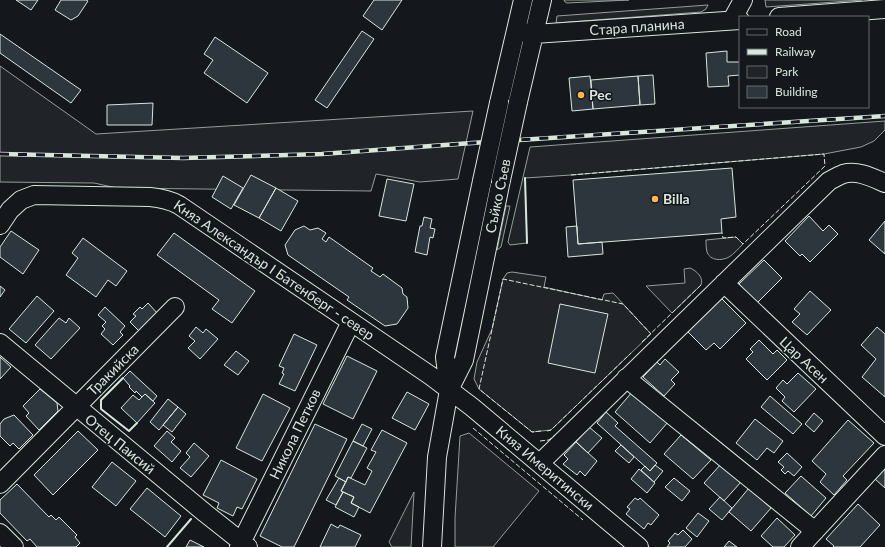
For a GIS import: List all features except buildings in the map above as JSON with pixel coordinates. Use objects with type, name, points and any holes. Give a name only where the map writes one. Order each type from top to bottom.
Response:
[{"type":"street","name":"Съйко Съев","points":[[432,547],[438,457],[449,390],[446,357],[482,181],[523,0]]},
{"type":"street","name":"Съйко Съев","points":[[449,390],[464,360],[501,180],[542,0]]},
{"type":"street","points":[[736,20],[743,0]]},
{"type":"street","points":[[792,16],[885,9]]},
{"type":"street","name":"Стара планина","points":[[516,31],[534,34],[736,20]]},
{"type":"street","points":[[540,463],[829,181],[842,174],[855,172],[870,176],[885,183]]},
{"type":"street","name":"Княз Александър I Батенберг - север","points":[[0,225],[10,210],[21,200],[34,195],[150,197],[172,201],[431,376],[449,390]]},
{"type":"street","name":"Цар Асен","points":[[724,283],[885,436]]},
{"type":"street","name":"Тракийска","points":[[0,484],[175,307]]},
{"type":"street","name":"Никола Петков","points":[[243,546],[351,322]]},
{"type":"street","name":"Отец Паисий","points":[[0,344],[243,546]]},
{"type":"street","points":[[626,378],[815,531]]},
{"type":"street","name":"Княз Имеритински","points":[[449,390],[540,463],[639,547]]},
{"type":"street","points":[[800,547],[885,456]]},
{"type":"street","points":[[0,534],[14,547]]},
{"type":"green space","points":[[564,0],[629,0],[567,3]]},
{"type":"green space","points":[[765,0],[862,0],[766,7]]},
{"type":"green space","points":[[708,5],[706,9],[701,12],[556,23],[557,16]]},
{"type":"green space","points":[[0,66],[96,134],[473,111],[458,179],[420,182],[376,174],[371,191],[117,188],[94,183],[0,182]]},
{"type":"green space","points":[[885,121],[885,130],[874,141],[861,147],[824,154],[525,178],[527,243],[510,245],[508,242],[530,147]]},
{"type":"green space","points":[[506,206],[510,206],[501,247],[497,250]]},
{"type":"green space","points":[[736,237],[743,244],[729,257],[723,259],[713,259],[709,255],[706,240]]},
{"type":"green space","points":[[690,268],[699,275],[702,280],[701,285],[672,313],[646,286],[685,283],[684,269]]},
{"type":"green space","points":[[512,272],[546,277],[544,287],[602,300],[604,294],[613,293],[651,334],[551,430],[532,432],[479,389],[474,379],[477,362],[492,329],[503,279],[507,273]]},
{"type":"green space","points":[[469,433],[539,491],[493,547],[455,547],[455,518],[460,436]]},
{"type":"green space","points":[[414,492],[411,547],[392,547],[389,542]]},
{"type":"railway","points":[[0,154],[183,158],[322,154],[885,116]]},
{"type":"fence","points":[[571,175],[824,154],[825,166],[743,244],[736,237],[723,238],[722,233]]},
{"type":"fence","points":[[541,431],[532,432],[479,389],[503,279],[623,304],[651,334]]},
{"type":"fence","points":[[642,342],[701,285]]},
{"type":"fence","points":[[547,431],[551,430],[631,353]]},
{"type":"fence","points":[[473,428],[583,520]]},
{"type":"fence","points":[[540,441],[549,440],[555,435]]},
{"type":"wall","points":[[525,178],[527,243]]},
{"type":"wall","points":[[123,378],[101,400],[101,409],[129,431],[137,423]]},
{"type":"wall","points":[[167,547],[191,519]]},
{"type":"place","name":"Рес","points":[[581,95]]},
{"type":"place","name":"Billa","points":[[655,199]]}]
